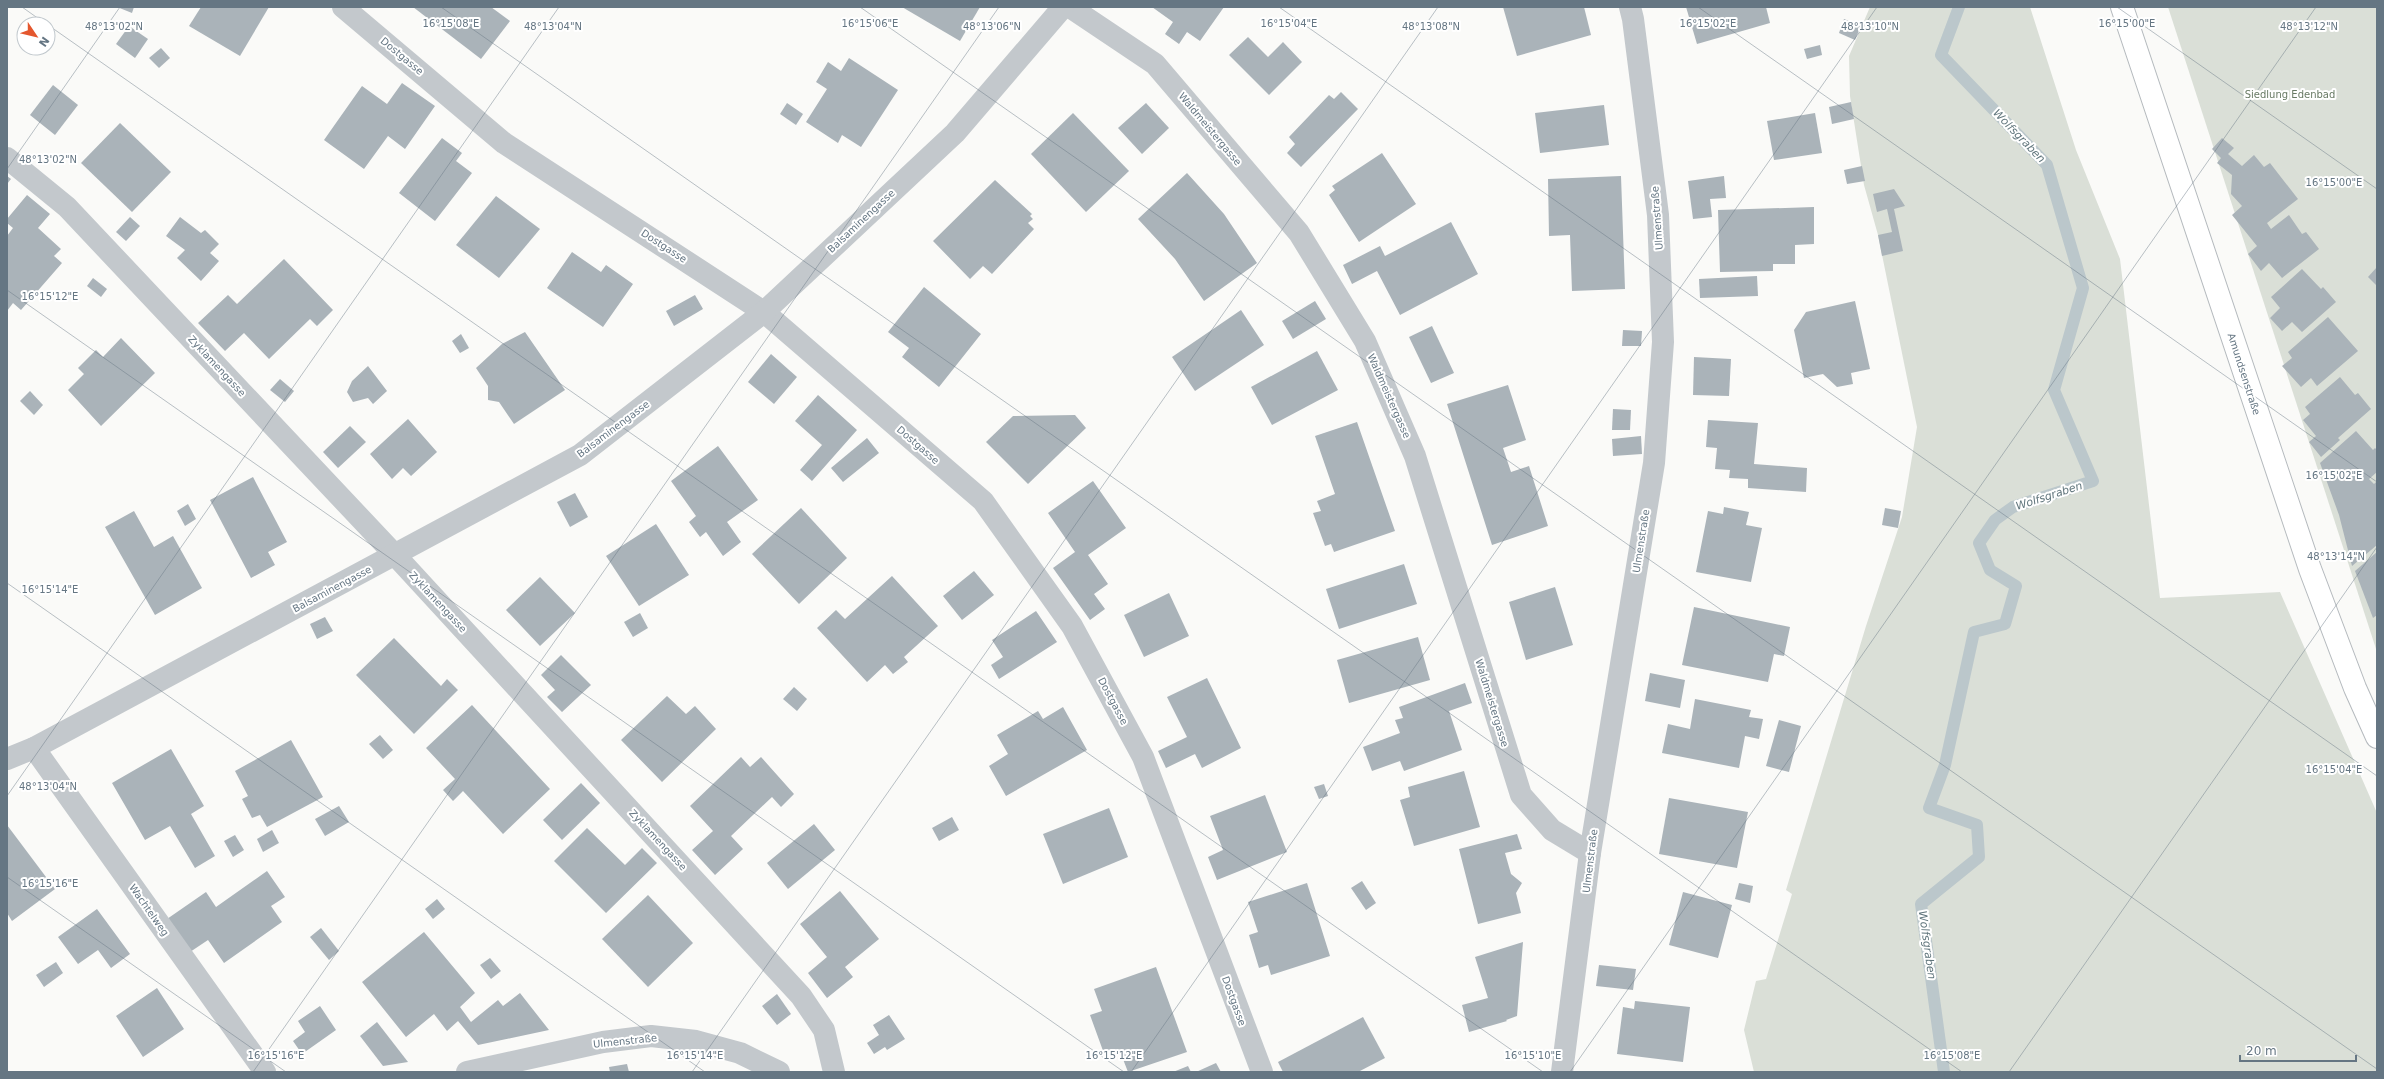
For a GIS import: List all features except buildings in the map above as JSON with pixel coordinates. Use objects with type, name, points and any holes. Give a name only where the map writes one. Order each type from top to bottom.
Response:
[{"type":"main road","name":"Amundsenstraße","points":[[2122,7],[2310,569],[2355,688],[2377,737]]},
{"type":"street","name":"Dostgasse","points":[[343,7],[504,142],[764,312],[983,501],[1072,626],[1143,757],[1262,1072]]},
{"type":"street","name":"Balsaminengasse","points":[[7,760],[34,748],[580,455],[764,312],[955,133],[1063,7]]},
{"type":"street","name":"Waldmeistergasse","points":[[1070,7],[1155,64],[1304,240],[1365,341],[1415,456],[1521,795],[1552,830],[1590,853]]},
{"type":"street","name":"Ulmenstraße","points":[[1562,1072],[1590,853],[1654,463],[1663,342],[1658,215],[1633,19],[1630,7]]},
{"type":"street","name":"Zyklamengasse","points":[[7,158],[67,207],[395,555],[801,996],[824,1030],[834,1072]]},
{"type":"street","name":"Wachtelweg","points":[[34,748],[265,1072]]},
{"type":"street","name":"Ulmenstraße","points":[[467,1072],[603,1042],[651,1036],[696,1041],[740,1053],[779,1072]]},
{"type":"green space","points":[[1870,7],[2030,7],[2076,150],[2120,259],[2160,598],[2280,592],[2377,813],[2377,1072],[1754,1072],[1744,1030],[1756,981],[1766,979],[1792,894],[1786,890],[1866,626],[1902,517],[1917,427],[1878,235],[1864,185],[1850,96],[1849,56]]},
{"type":"green space","name":"Siedlung Edenbad","points":[[2168,7],[2377,7],[2377,652]]},
{"type":"waterway","name":"Wolfsgraben","points":[[1944,1072],[1921,904],[1979,857],[1977,825],[1929,808],[1945,765],[1974,632],[2005,624],[2016,586],[1990,570],[1979,543],[1995,520],[2013,507],[2093,481],[2054,390],[2083,288],[2047,165],[1941,55],[1959,7]]}]
